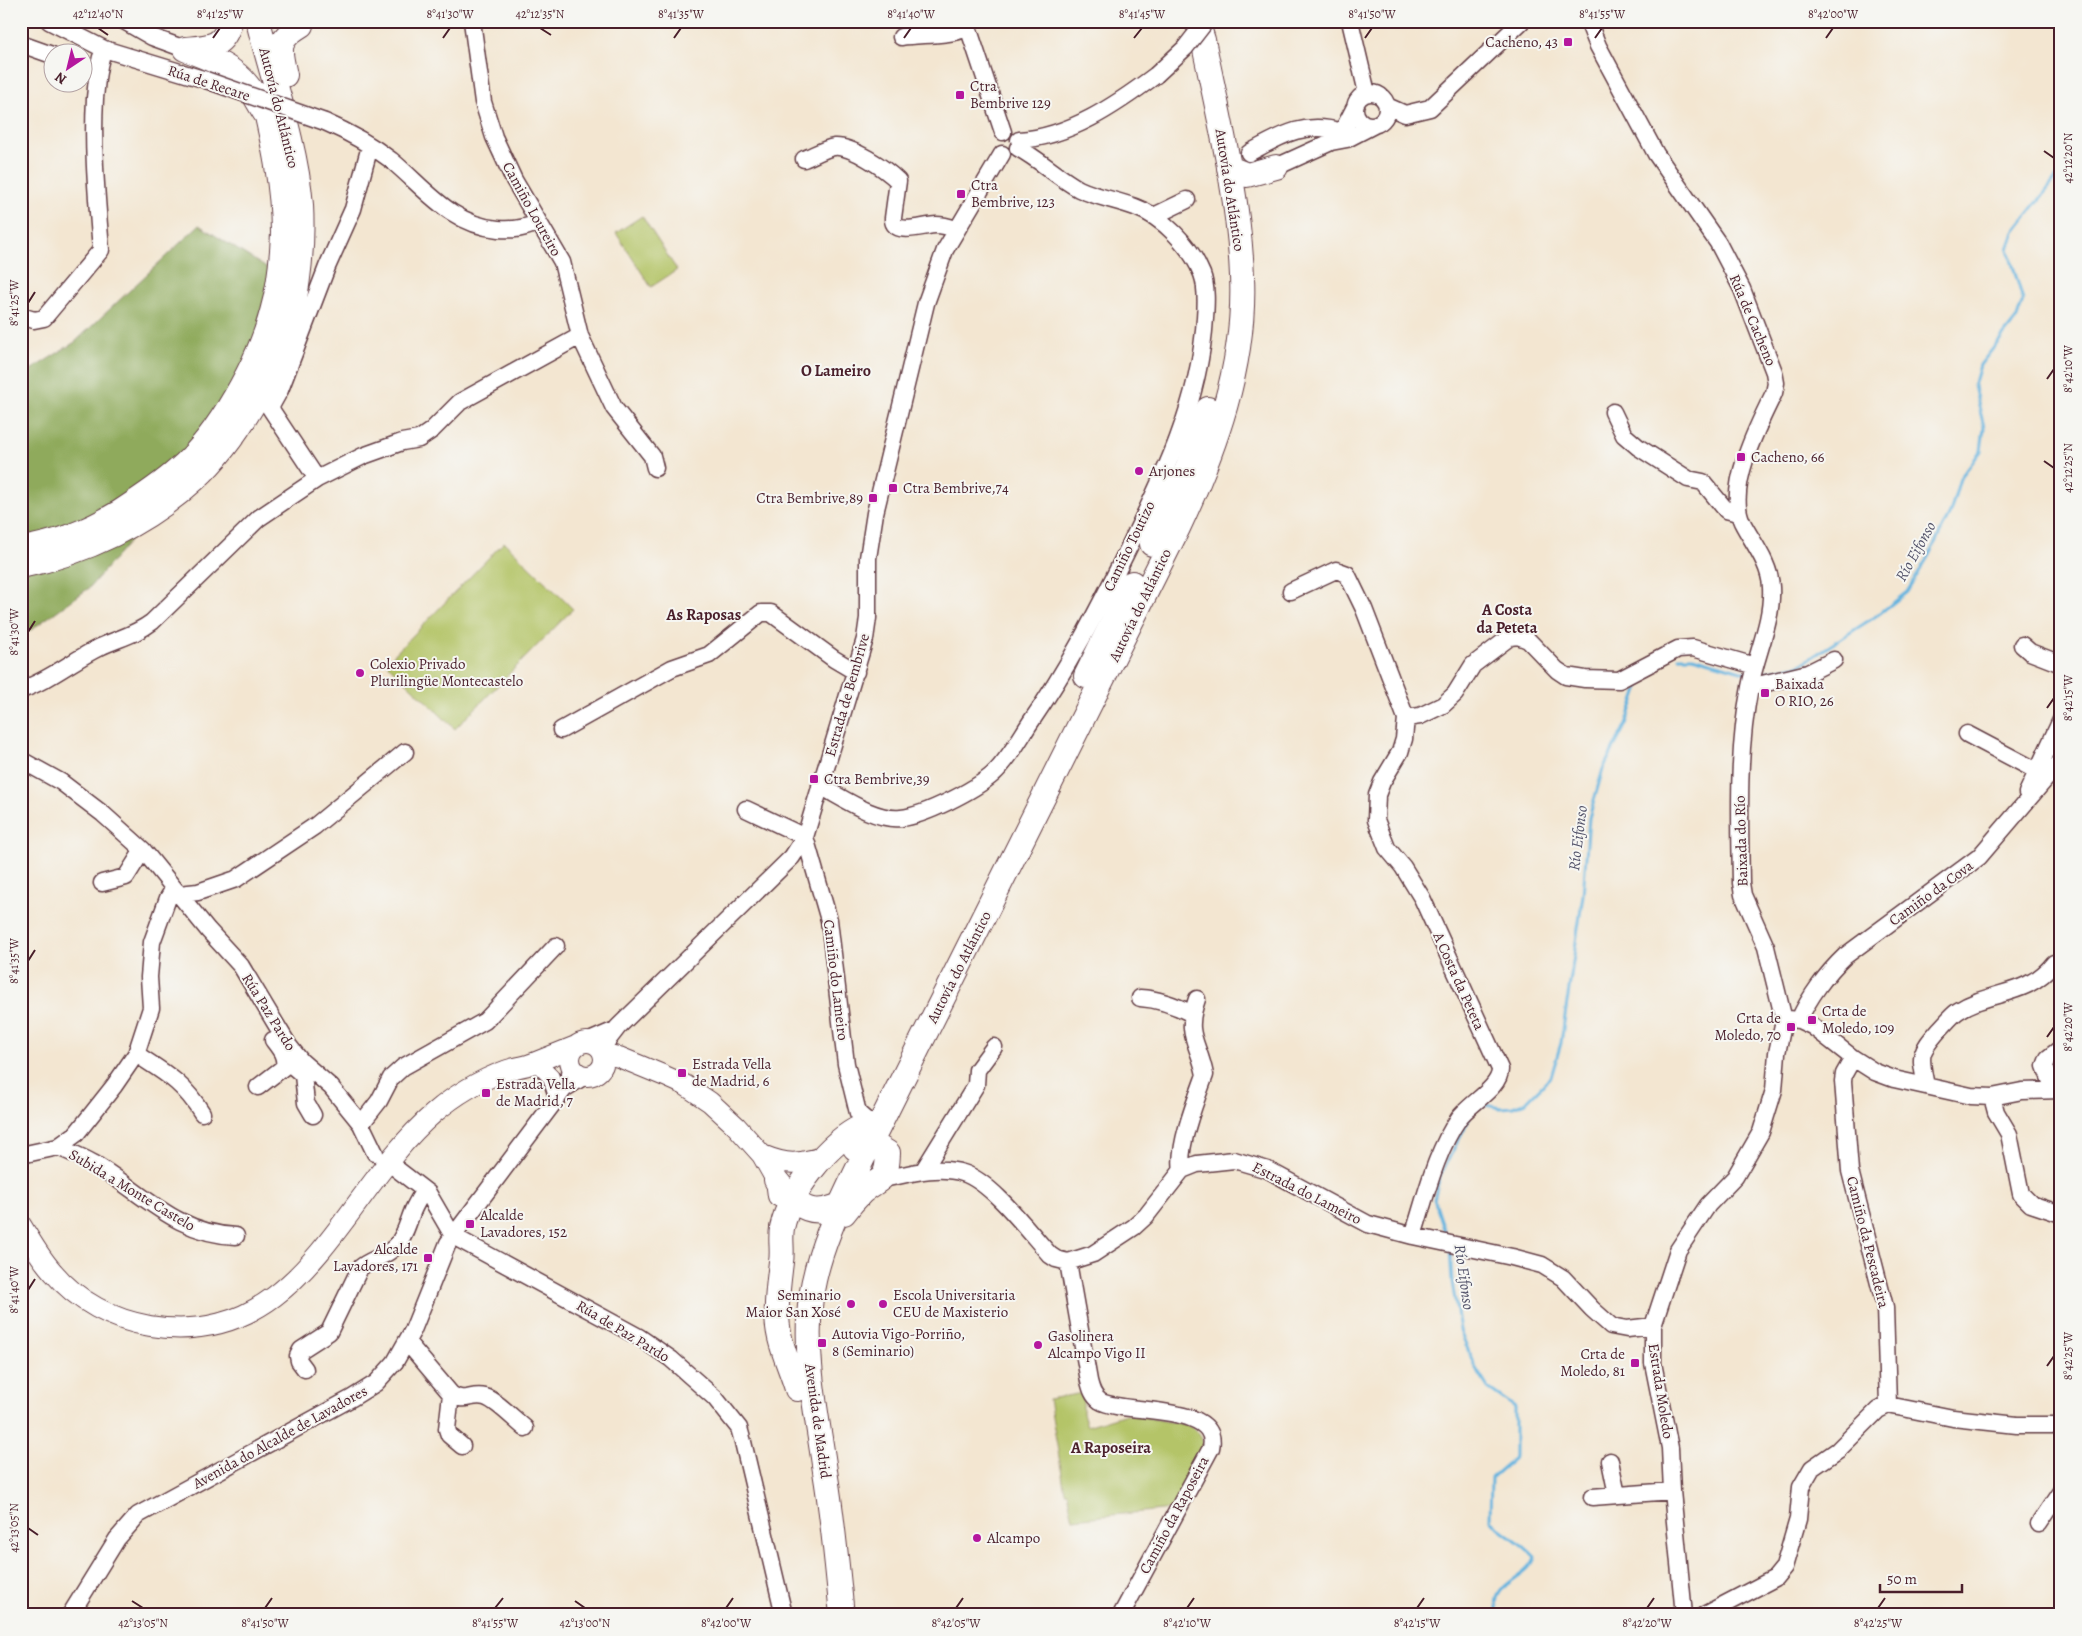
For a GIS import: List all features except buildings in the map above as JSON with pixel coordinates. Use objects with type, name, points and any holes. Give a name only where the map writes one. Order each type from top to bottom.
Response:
[{"type":"highway","points":[[185,49],[211,47],[227,34],[230,21]]},
{"type":"highway","name":"Autovía do Atlántico","points":[[21,549],[67,537],[98,524],[142,499],[180,469],[205,442],[227,411],[257,353],[272,312],[280,269],[283,234],[282,190],[267,117],[242,21]]},
{"type":"highway","name":"Autovía do Atlántico","points":[[21,566],[72,553],[107,538],[151,513],[196,479],[246,419],[275,362],[290,319],[299,272],[301,205],[290,138],[258,21]]},
{"type":"highway","points":[[276,21],[285,25],[304,23]]},
{"type":"highway","name":"Autovía do Atlántico","points":[[867,1139],[1163,522],[1187,469],[1206,420],[1214,390],[1223,333],[1226,279],[1222,222],[1198,85],[1179,21]]},
{"type":"highway","name":"Autovía do Atlántico","points":[[867,1139],[1133,619],[1205,468],[1220,426],[1230,391],[1240,332],[1242,278],[1238,222],[1229,168],[1203,40],[1197,21]]},
{"type":"highway","points":[[301,205],[302,150],[280,51],[284,38],[304,23]]},
{"type":"highway","points":[[185,49],[234,72],[248,86],[267,117]]},
{"type":"highway","points":[[1229,168],[1247,175],[1276,167]]},
{"type":"highway","points":[[776,1180],[792,1201],[811,1211],[831,1209],[883,1179],[888,1167],[867,1139],[824,1157],[804,1179],[792,1201],[787,1211],[782,1230],[782,1253],[776,1301],[780,1338],[797,1389]]},
{"type":"highway","name":"Avenida de Madrid","points":[[828,1615],[810,1468],[797,1389],[794,1319],[796,1292],[801,1270],[867,1139]]},
{"type":"highway","points":[[826,1237],[862,1192]]},
{"type":"highway","name":"Avenida de Madrid","points":[[831,1209],[811,1297],[809,1358],[826,1474],[842,1615]]},
{"type":"main road","points":[[21,1225],[43,1260],[61,1281],[101,1310],[139,1324],[160,1327],[200,1327],[215,1324],[242,1315],[280,1293],[305,1268],[371,1186],[382,1158],[408,1140],[432,1114],[470,1086],[494,1076],[534,1065],[594,1054],[665,1076],[698,1094],[736,1126],[762,1155],[776,1180],[782,1230]]},
{"type":"main road","points":[[762,1155],[781,1162],[798,1164],[824,1157]]},
{"type":"street","points":[[124,21],[152,37],[185,49]]},
{"type":"street","name":"Camiño Loureiro","points":[[472,21],[483,102],[494,137],[514,180],[562,262],[580,336],[614,408],[652,456],[655,468]]},
{"type":"street","points":[[1018,144],[1013,133],[1003,132],[997,137],[995,144],[999,152],[1009,155],[1018,144],[1041,138],[1076,124],[1132,93],[1156,75],[1185,48],[1206,21]]},
{"type":"street","points":[[1350,21],[1367,94]]},
{"type":"street","points":[[1276,167],[1336,137],[1359,99],[1367,94],[1379,95],[1387,106],[1405,114],[1430,108],[1522,21]]},
{"type":"street","name":"Rúa de Cacheno","points":[[1588,21],[1598,46],[1656,154],[1718,243],[1742,288],[1774,372],[1776,383],[1774,393],[1752,444],[1737,488],[1738,513],[1767,567],[1771,586],[1769,613],[1754,668]]},
{"type":"street","name":"Rúa de Recare","points":[[54,23],[84,41],[104,49],[206,80],[350,133],[391,160],[438,203],[463,221],[480,227],[508,230],[527,228],[538,222]]},
{"type":"street","points":[[901,37],[934,33],[943,34],[967,24],[1003,132]]},
{"type":"street","points":[[21,44],[42,51]]},
{"type":"street","points":[[92,65],[104,49]]},
{"type":"street","points":[[21,316],[34,320],[44,318],[101,250],[92,92]]},
{"type":"street","points":[[1249,153],[1286,133],[1306,128],[1327,129],[1336,137],[1347,139],[1383,120],[1386,116],[1387,106]]},
{"type":"street","points":[[1355,107],[1360,120],[1364,124],[1374,125]]},
{"type":"street","name":"Camiño Toutizo","points":[[820,786],[876,815],[903,818],[920,813],[976,788],[993,774],[1004,762],[1054,689],[1080,644],[1143,518],[1173,452],[1189,409],[1198,376],[1204,338],[1206,306],[1203,276],[1183,243],[1154,216],[1135,207],[1079,189],[1018,144]]},
{"type":"street","points":[[317,479],[270,408],[283,381],[327,267],[353,208],[370,146]]},
{"type":"street","points":[[804,159],[835,147],[864,157],[879,165],[898,181],[893,218],[893,223],[896,227],[904,229],[938,225],[956,229]]},
{"type":"street","name":"Estrada de Bembrive","points":[[594,1054],[792,857],[804,837],[856,672],[868,618],[868,558],[875,513],[926,303],[941,259],[956,229],[1002,154]]},
{"type":"street","points":[[1154,216],[1187,200]]},
{"type":"street","points":[[21,690],[59,672],[100,647],[140,632],[259,518],[317,479],[363,456],[402,442],[419,439],[432,430],[460,402],[580,336]]},
{"type":"street","points":[[1613,412],[1624,435],[1638,447],[1688,479],[1703,482],[1726,510],[1738,513]]},
{"type":"street","points":[[1291,591],[1336,570],[1347,574],[1364,609],[1406,718],[1420,716],[1443,705],[1455,694],[1473,665],[1510,637],[1518,636],[1528,640],[1556,670],[1566,676],[1585,679],[1619,680],[1678,649],[1693,648],[1754,668]]},
{"type":"street","points":[[561,730],[672,668],[709,655],[761,613],[771,613],[834,659],[856,672]]},
{"type":"street","points":[[2022,644],[2030,652],[2061,664]]},
{"type":"street","points":[[1750,686],[1808,672],[1834,660]]},
{"type":"street","name":"Baixada do Río","points":[[1754,668],[1740,763],[1740,883],[1743,895],[1766,947],[1791,1020]]},
{"type":"street","name":"A Costa da Peteta","points":[[1406,718],[1404,740],[1400,752],[1382,782],[1378,795],[1376,820],[1387,848],[1403,867],[1430,916],[1497,1061],[1500,1075],[1492,1087],[1468,1106],[1458,1120],[1428,1183],[1413,1236]]},
{"type":"street","points":[[2023,806],[2061,720]]},
{"type":"street","points":[[1967,734],[2037,771]]},
{"type":"street","points":[[176,891],[198,892],[236,879],[315,826],[405,752]]},
{"type":"street","name":"Rúa Paz Pardo","points":[[21,760],[60,782],[96,809],[144,850],[208,930],[241,966],[289,1046],[301,1060],[331,1087],[361,1124],[382,1158]]},
{"type":"street","name":"Camiño da Cova","points":[[1791,1020],[1830,970],[1845,956],[1972,863],[1990,846],[2061,761]]},
{"type":"street","points":[[746,809],[804,837]]},
{"type":"street","name":"Camiño do Lameiro","points":[[804,837],[830,920],[846,1064],[858,1113],[867,1139]]},
{"type":"street","points":[[102,883],[126,877],[144,850]]},
{"type":"street","name":"Subida a Monte Castelo","points":[[21,1154],[58,1147],[76,1134],[114,1086],[136,1054],[151,1008],[152,942],[168,898],[176,891]]},
{"type":"street","points":[[361,1124],[380,1101],[391,1078],[404,1067],[485,1021],[556,946]]},
{"type":"street","points":[[1926,1086],[1922,1062],[1923,1048],[1952,1016],[1980,1000],[2016,991],[2027,986],[2044,975],[2054,963]]},
{"type":"street","points":[[883,1179],[921,1171],[948,1171],[972,1176],[1002,1202],[1050,1255],[1056,1259],[1068,1262],[1093,1254],[1134,1227],[1154,1208],[1175,1176],[1182,1170],[1183,1149],[1205,1075],[1203,1063],[1193,1040],[1195,1006],[1177,1006],[1152,998],[1140,998]]},
{"type":"street","points":[[272,1017],[266,1026],[270,1036],[282,1052],[285,1061],[303,1075],[306,1103],[313,1115]]},
{"type":"street","points":[[1791,1020],[1820,1031],[1853,1058],[1875,1072],[1894,1079],[1971,1096],[1992,1097],[2022,1091],[2057,1090],[2045,1066],[2048,1058],[2061,1048]]},
{"type":"street","name":"Estrada Moledo","points":[[1684,1615],[1672,1491],[1670,1448],[1653,1363],[1653,1326],[1678,1250],[1708,1205],[1735,1177],[1761,1132],[1774,1090],[1777,1053],[1791,1020]]},
{"type":"street","points":[[921,1171],[976,1085],[976,1073],[979,1066],[994,1046]]},
{"type":"street","points":[[136,1054],[178,1082],[190,1094],[202,1113]]},
{"type":"street","name":"Avenida do Alcalde de Lavadores","points":[[70,1615],[117,1539],[138,1515],[252,1455],[368,1389],[389,1370],[407,1342],[422,1309],[440,1260],[453,1236],[561,1093],[594,1054]]},
{"type":"street","name":"Camiño da Pescadeira","points":[[1853,1058],[1844,1074],[1843,1081],[1850,1171],[1885,1307],[1888,1404]]},
{"type":"street","points":[[258,1086],[281,1070],[285,1061]]},
{"type":"street","points":[[534,1065],[551,1077],[561,1093]]},
{"type":"street","points":[[1992,1097],[1996,1112],[2009,1134],[2021,1194],[2031,1204],[2061,1214]]},
{"type":"street","points":[[867,1139],[921,1171]]},
{"type":"street","name":"Subida a Monte Castelo","points":[[58,1147],[93,1164],[188,1226],[217,1236],[236,1236]]},
{"type":"street","points":[[382,1158],[428,1193],[453,1236]]},
{"type":"street","name":"Estrada do Lameiro","points":[[1182,1170],[1197,1164],[1217,1160],[1234,1160],[1250,1164],[1268,1170],[1368,1224],[1465,1248],[1531,1261],[1552,1270],[1611,1326],[1627,1329],[1653,1326]]},
{"type":"street","points":[[305,1369],[298,1356],[302,1350],[329,1332],[360,1268],[367,1262],[388,1253],[396,1246],[402,1238],[413,1209],[424,1190]]},
{"type":"street","name":"Rúa de Paz Pardo","points":[[453,1236],[639,1336],[671,1359],[715,1398],[739,1428],[784,1615]]},
{"type":"street","name":"Camiño da Raposeira","points":[[1068,1262],[1088,1381],[1096,1398],[1108,1404],[1156,1410],[1195,1419],[1208,1429],[1212,1435],[1211,1448],[1121,1615]]},
{"type":"street","points":[[407,1342],[451,1394],[463,1399],[477,1396],[489,1398],[525,1428]]},
{"type":"street","points":[[451,1394],[447,1429],[449,1435],[462,1446]]},
{"type":"street","points":[[1704,1615],[1775,1578],[1784,1567],[1798,1519],[1801,1487],[1812,1468],[1838,1450],[1878,1410],[1888,1404],[1953,1418],[2017,1424],[2061,1425]]},
{"type":"street","points":[[1610,1461],[1617,1495]]},
{"type":"street","points":[[1592,1497],[1672,1491]]},
{"type":"street","points":[[2039,1524],[2061,1491]]},
{"type":"green space","points":[[642,216],[677,270],[651,287],[616,233]]},
{"type":"green space","points":[[199,225],[295,286],[271,379],[89,588],[21,637],[21,376],[75,342]]},
{"type":"green space","points":[[504,542],[573,609],[455,729],[386,663]]},
{"type":"green space","points":[[1083,1393],[1083,1413],[1087,1426],[1126,1414],[1187,1425],[1199,1434],[1202,1440],[1202,1448],[1172,1509],[1073,1519],[1067,1492],[1065,1492],[1049,1399]]},
{"type":"waterway","name":"Río Eifonso","points":[[1759,673],[1800,665],[1879,614],[1907,592],[1928,557],[1950,513],[1960,478],[1981,451],[1984,427],[1974,386],[1980,365],[2017,318],[2023,300],[2008,249],[2014,232],[2061,172]]},
{"type":"waterway","name":"Río Eifonso","points":[[1679,657],[1693,657],[1748,673]]},
{"type":"waterway","name":"Río Eifonso","points":[[1480,1107],[1486,1105],[1501,1108],[1513,1107],[1526,1102],[1551,1077],[1561,1043],[1583,895],[1589,818],[1603,769],[1626,724],[1641,681],[1646,674]]},
{"type":"waterway","name":"Río Eifonso","points":[[1447,1238],[1434,1199],[1440,1176],[1469,1119]]},
{"type":"waterway","name":"Río Eifonso","points":[[1450,1248],[1452,1282],[1460,1330],[1475,1367],[1488,1388],[1515,1407],[1515,1457],[1491,1478],[1490,1520],[1535,1557],[1528,1569],[1500,1592],[1497,1598],[1496,1615]]},
{"type":"place","name":"Cacheno, 43","points":[[1568,42]]},
{"type":"place","name":"Ctra Bembrive 129","points":[[960,95]]},
{"type":"place","name":"Ctra Bembrive, 123","points":[[961,194]]},
{"type":"place","name":"Cacheno, 66","points":[[1741,457]]},
{"type":"place","name":"Arjones","points":[[1139,471]]},
{"type":"place","name":"Ctra Bembrive,74","points":[[893,488]]},
{"type":"place","name":"Ctra Bembrive,89","points":[[873,498]]},
{"type":"place","name":"Colexio Privado Plurilingüe Montecastelo","points":[[360,673]]},
{"type":"place","name":"Baixada O RIO, 26","points":[[1765,693]]},
{"type":"place","name":"Ctra Bembrive,39","points":[[814,779]]},
{"type":"place","name":"Crta de Moledo, 109","points":[[1812,1020]]},
{"type":"place","name":"Crta de Moledo, 70","points":[[1791,1027]]},
{"type":"place","name":"Estrada Vella de Madrid, 6","points":[[682,1073]]},
{"type":"place","name":"Estrada Vella de Madrid, 7","points":[[486,1093]]},
{"type":"place","name":"Alcalde Lavadores, 152","points":[[470,1224]]},
{"type":"place","name":"Alcalde Lavadores, 171","points":[[428,1258]]},
{"type":"place","name":"Seminario Maior San Xosé","points":[[851,1304]]},
{"type":"place","name":"Escola Universitaria CEU de Maxisterio","points":[[883,1304]]},
{"type":"place","name":"Autovia Vigo-Porriño, 8 (Seminario)","points":[[822,1343]]},
{"type":"place","name":"Gasolinera Alcampo Vigo II","points":[[1038,1345]]},
{"type":"place","name":"Crta de Moledo, 81","points":[[1635,1363]]},
{"type":"place","name":"Alcampo","points":[[977,1538]]},
{"type":"district","name":"O Lameiro","points":[[836,370]]},
{"type":"district","name":"As Raposas","points":[[704,614]]},
{"type":"district","name":"A Costa da Peteta","points":[[1507,618]]},
{"type":"district","name":"A Raposeira","points":[[1111,1447]]}]
